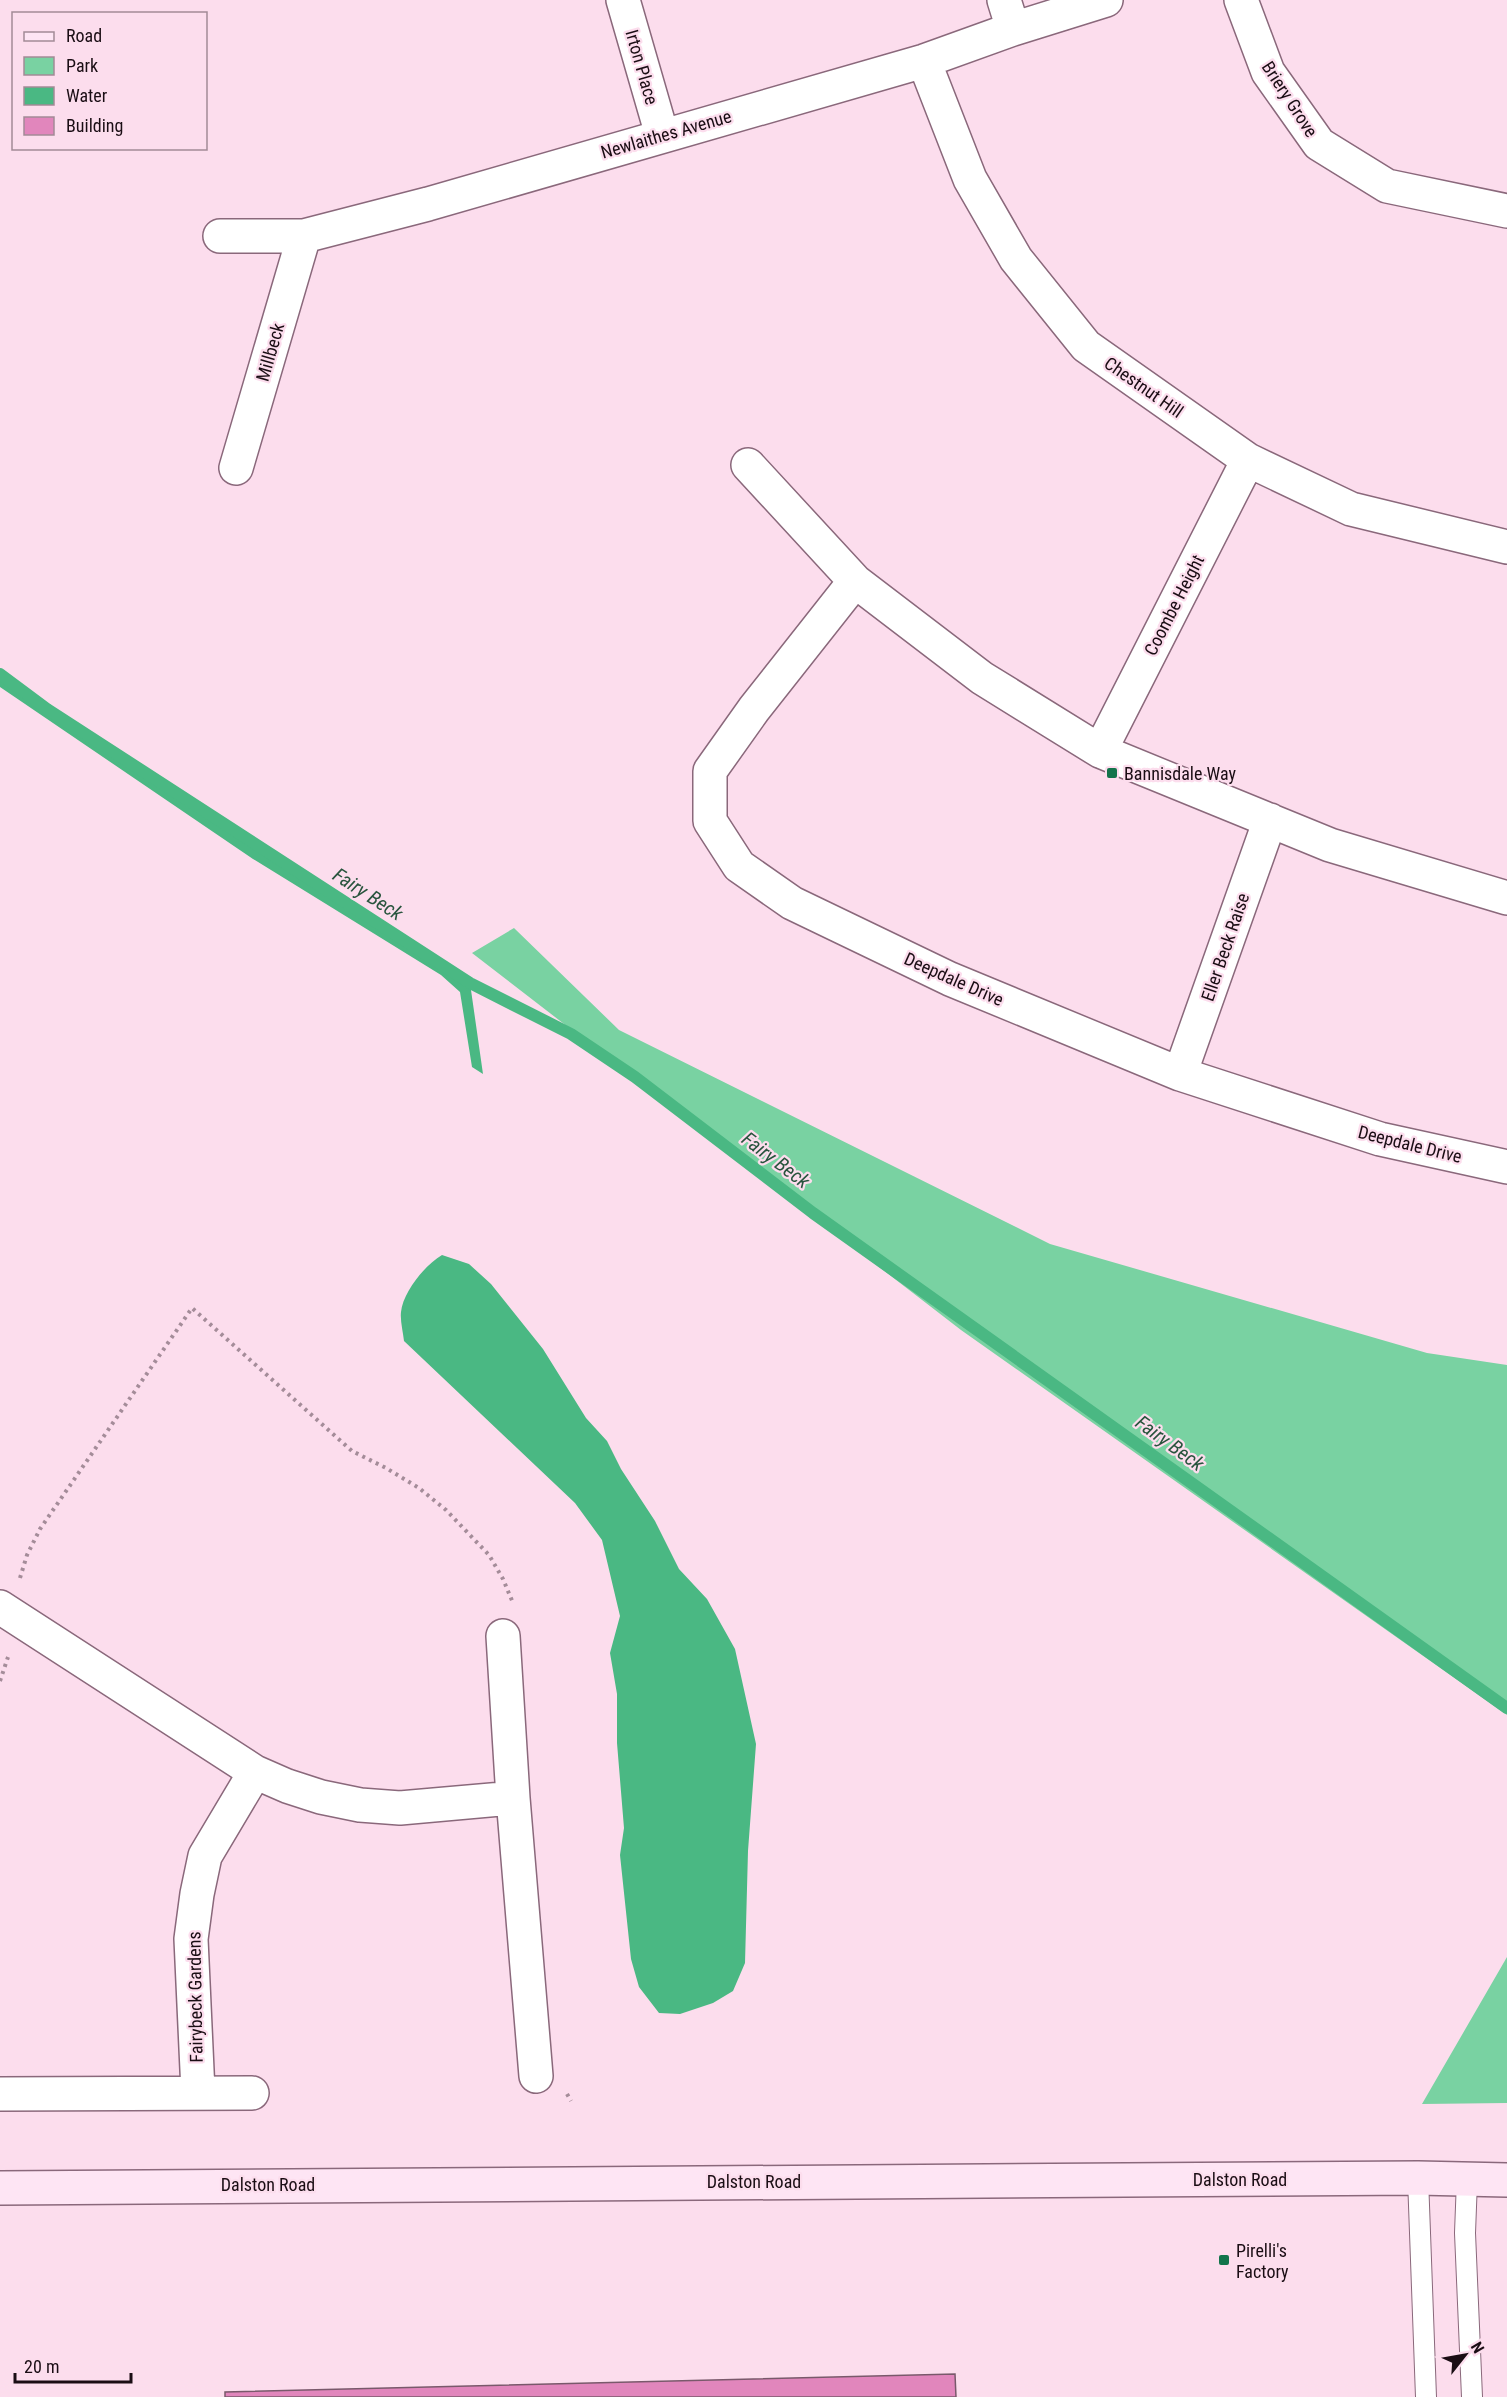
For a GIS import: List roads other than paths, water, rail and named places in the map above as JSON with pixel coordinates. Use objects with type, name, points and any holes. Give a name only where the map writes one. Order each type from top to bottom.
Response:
[{"type":"main road","name":"Dalston Road","points":[[0,2187],[1418,2178],[1507,2180]]},
{"type":"street","name":"Irton Place","points":[[623,0],[662,135]]},
{"type":"street","name":"Newlaithes Avenue","points":[[220,236],[304,236],[439,201],[662,135],[924,62],[1008,14],[1106,0]]},
{"type":"street","name":"Briery Grove","points":[[1241,0],[1268,72],[1319,144],[1387,186],[1507,211]]},
{"type":"street","name":"Chestnut Hill","points":[[924,62],[970,178],[987,209],[1016,259],[1086,346],[1248,460],[1351,510],[1507,547]]},
{"type":"street","name":"Millbeck","points":[[237,468],[304,236]]},
{"type":"street","name":"Coombe Height","points":[[1100,751],[1248,460]]},
{"type":"street","points":[[748,465],[855,581],[982,678],[1100,751],[1330,845],[1507,898]]},
{"type":"street","name":"Deepdale Drive","points":[[855,581],[754,709],[710,771],[710,820],[739,866],[792,903],[950,978],[1180,1074],[1380,1139],[1507,1167]]},
{"type":"street","name":"Eller Beck Raise","points":[[1180,1074],[1270,820]]},
{"type":"street","points":[[7,1612],[255,1772],[287,1786],[321,1797],[360,1805],[400,1808],[513,1798]]},
{"type":"street","points":[[509,1623],[513,1798],[536,2076]]},
{"type":"street","name":"Fairybeck Gardens","points":[[198,2092],[191,1939],[197,1894],[205,1856],[255,1772]]},
{"type":"street","points":[[0,2094],[252,2093]]},
{"type":"lane","points":[[1418,2178],[1426,2397]]},
{"type":"lane","points":[[1467,2180],[1465,2233],[1472,2397]]},
{"type":"water","points":[[0,674],[47,709],[470,983],[483,1074],[472,1067],[460,992],[441,975],[253,859],[0,687]]},
{"type":"water","points":[[442,1255],[469,1264],[491,1284],[543,1349],[586,1418],[607,1441],[621,1469],[655,1521],[679,1569],[707,1599],[735,1649],[756,1744],[748,1851],[745,1963],[733,1991],[713,2003],[680,2014],[659,2013],[639,1987],[631,1959],[620,1855],[624,1828],[617,1743],[617,1694],[610,1653],[620,1616],[602,1540],[575,1503],[404,1341],[401,1315],[406,1296],[422,1272]]},
{"type":"waterway","name":"Fairy Beck","points":[[0,674],[47,709],[470,983],[571,1034],[635,1077],[813,1213],[1507,1708]]},
{"type":"place","name":"Bannisdale Way","points":[[1112,773]]},
{"type":"place","name":"Pirelli's Factory","points":[[1224,2260]]}]
